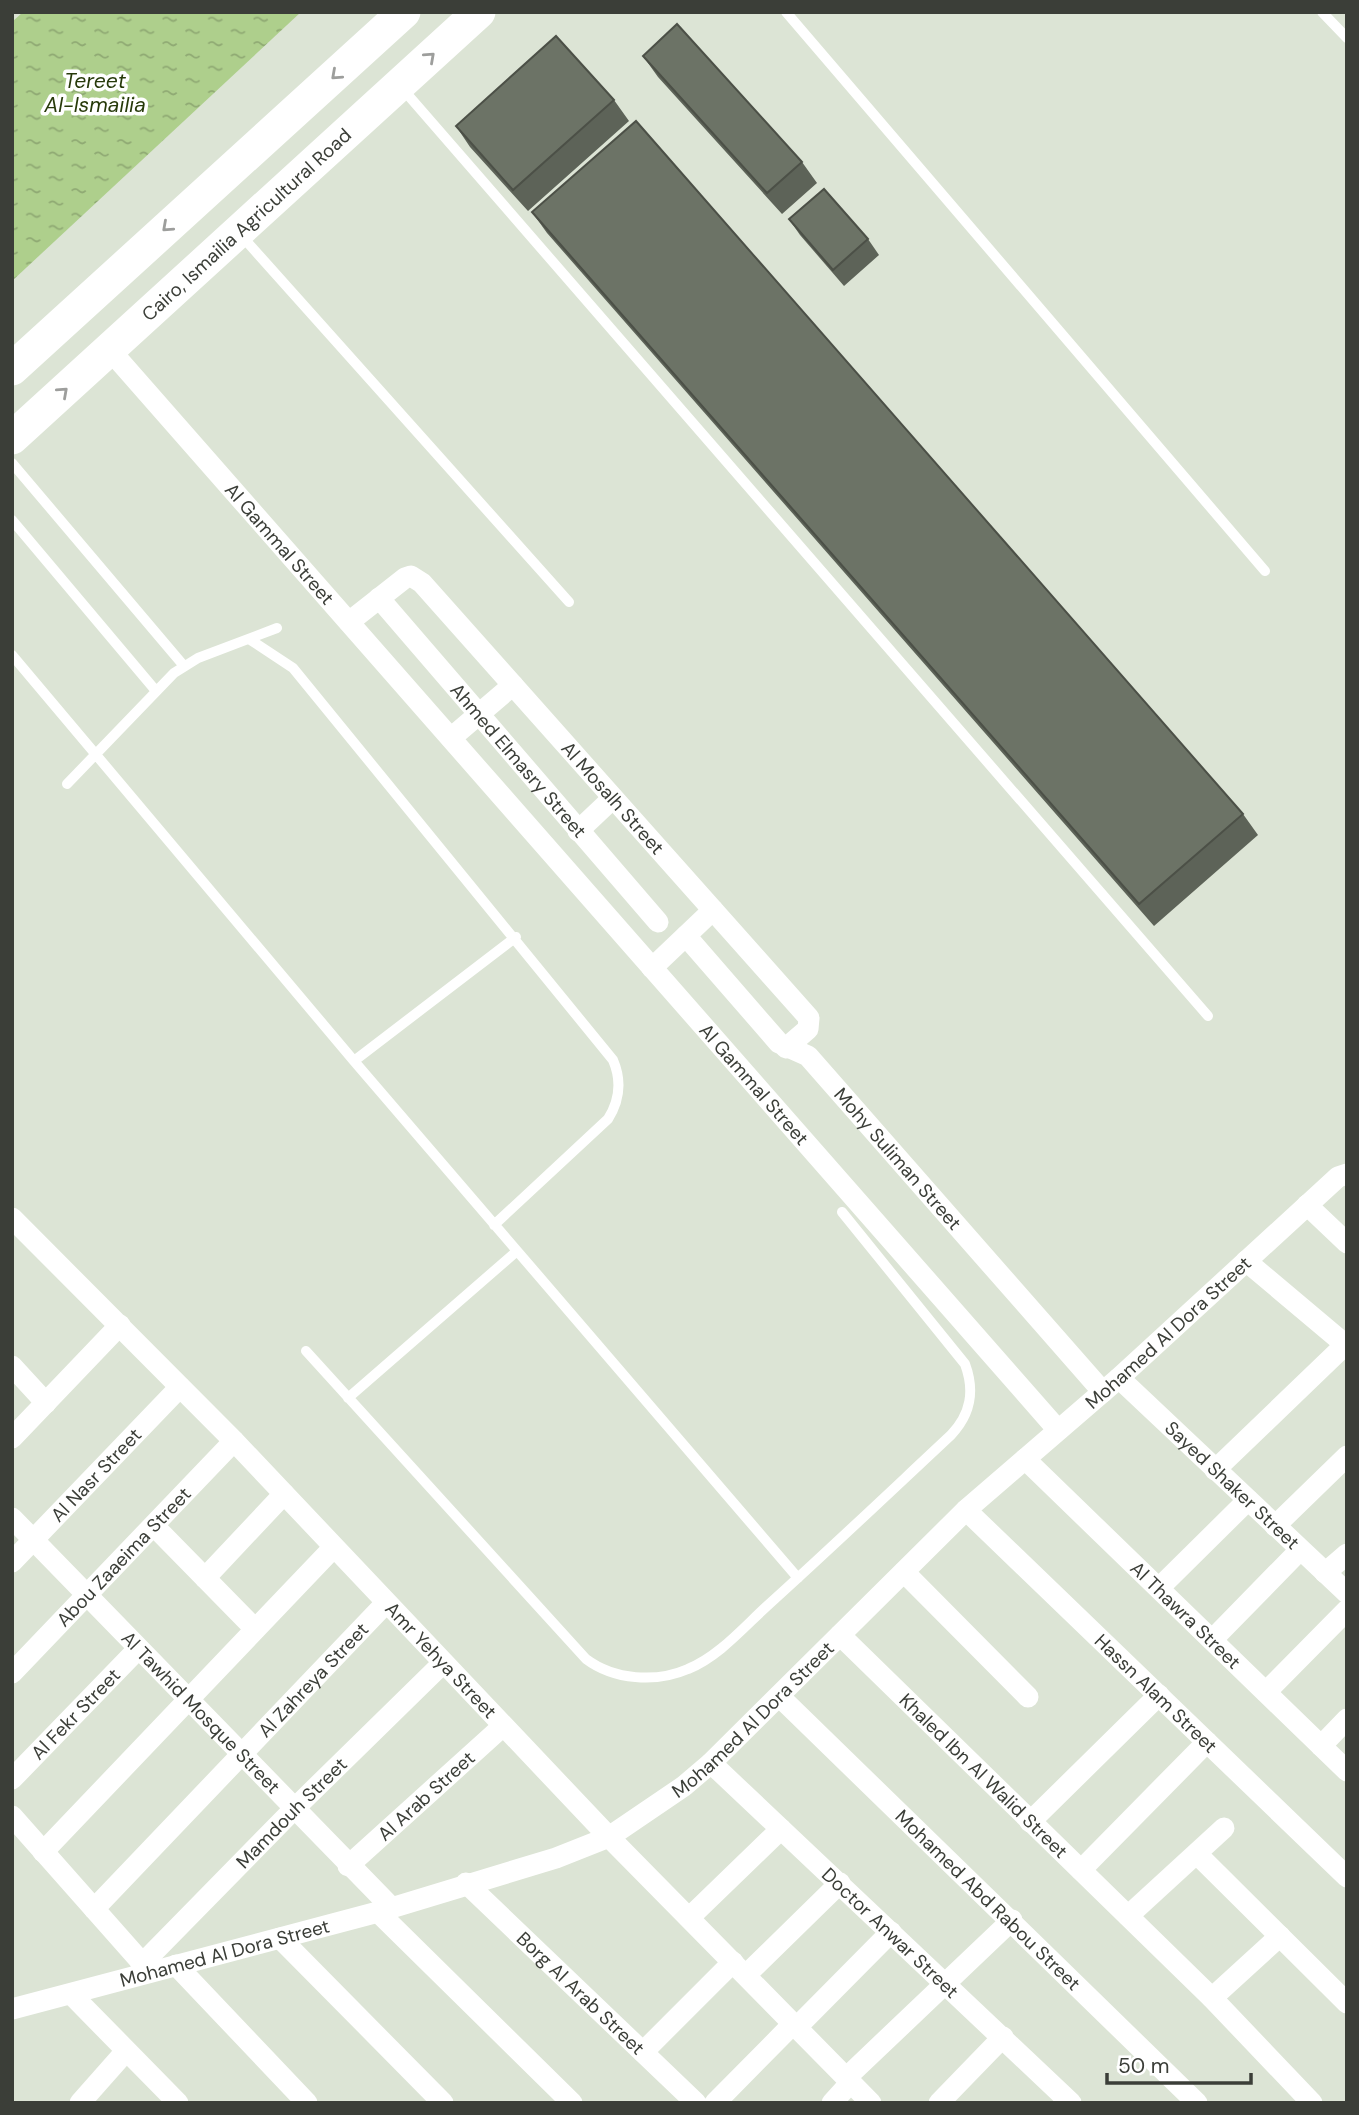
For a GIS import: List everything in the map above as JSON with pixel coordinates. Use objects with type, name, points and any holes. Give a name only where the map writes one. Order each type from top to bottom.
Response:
[{"type":"main road","points":[[12,369],[404,12]]},
{"type":"main road","name":"Cairo, Ismailia Agricultural Road","points":[[12,438],[480,12]]},
{"type":"street","name":"Al Gammal Street","points":[[109,349],[1058,1430]]},
{"type":"street","name":"Al Mosalh Street","points":[[349,622],[405,578],[417,578],[809,1018],[808,1029],[786,1048]]},
{"type":"street","name":"Ahmed Elmasry Street","points":[[379,598],[658,922]]},
{"type":"street","points":[[451,738],[513,685]]},
{"type":"street","points":[[500,794],[527,772]]},
{"type":"street","points":[[578,831],[613,798]]},
{"type":"street","points":[[652,968],[713,910]]},
{"type":"street","name":"Mohy Suliman Street","points":[[686,936],[786,1048],[808,1056],[1111,1385]]},
{"type":"street","name":"Mohamed Al Dora Street","points":[[12,2009],[71,1994],[146,1968],[176,1965],[385,1910],[466,1883],[556,1858],[609,1837],[684,1786],[711,1763],[966,1510],[1111,1385],[1338,1177],[1347,1174]]},
{"type":"street","points":[[1307,1205],[1347,1243]]},
{"type":"street","name":"Amr Yehya Street","points":[[16,1230],[120,1325],[234,1441],[609,1837],[871,2103]]},
{"type":"street","points":[[1216,1470],[1346,1345],[1246,1261]]},
{"type":"street","points":[[12,1438],[120,1325]]},
{"type":"street","points":[[12,1366],[46,1403]]},
{"type":"street","name":"Sayed Shaker Street","points":[[1111,1385],[1216,1470],[1347,1593]]},
{"type":"street","name":"Al Nasr Street","points":[[12,1562],[180,1387]]},
{"type":"street","name":"Abou Zaaeima Street","points":[[12,1673],[234,1441]]},
{"type":"street","points":[[1275,1526],[1347,1456]]},
{"type":"street","name":"Al Thawra Street","points":[[1025,1459],[1347,1771]]},
{"type":"street","points":[[205,1578],[284,1493]]},
{"type":"street","points":[[1159,1588],[1248,1500]]},
{"type":"street","name":"Hassn Alam Street","points":[[966,1510],[1347,1877]]},
{"type":"street","name":"Al Tawhid Mosque Street","points":[[12,1518],[294,1809],[385,1910],[572,2103]]},
{"type":"street","points":[[154,1526],[255,1629]]},
{"type":"street","points":[[43,1852],[333,1548]]},
{"type":"street","points":[[1212,1640],[1300,1550]]},
{"type":"street","points":[[1325,1573],[1347,1554]]},
{"type":"street","points":[[904,1572],[1028,1697]]},
{"type":"street","name":"Al Zahreya Street","points":[[94,1909],[386,1604]]},
{"type":"street","points":[[1266,1692],[1347,1610]]},
{"type":"street","name":"Khaled Ibn Al Walid Street","points":[[840,1635],[1212,1998],[1312,2103]]},
{"type":"street","name":"Al Fekr Street","points":[[12,1779],[138,1649]]},
{"type":"street","name":"Mamdouh Street","points":[[146,1968],[294,1809],[443,1663]]},
{"type":"street","points":[[1030,1822],[1159,1695]]},
{"type":"street","name":"Mohamed Abd Rabou Street","points":[[779,1696],[1197,2103]]},
{"type":"street","points":[[1321,1746],[1347,1719]]},
{"type":"street","name":"Al Arab Street","points":[[348,1866],[503,1726]]},
{"type":"street","points":[[1081,1870],[1207,1742]]},
{"type":"street","name":"Doctor Anwar Street","points":[[711,1763],[1003,2038],[1058,2099]]},
{"type":"street","points":[[12,1816],[146,1968]]},
{"type":"street","points":[[1128,1916],[1224,1828]]},
{"type":"street","points":[[690,1917],[781,1829]]},
{"type":"street","points":[[1197,1854],[1347,2003]]},
{"type":"street","name":"Borg Al Arab Street","points":[[466,1883],[696,2103]]},
{"type":"street","points":[[643,2052],[840,1884]]},
{"type":"street","points":[[832,2103],[848,2080],[1012,1920]]},
{"type":"street","points":[[715,2103],[891,1932]]},
{"type":"street","points":[[1212,1998],[1280,1936]]},
{"type":"street","points":[[280,1938],[443,2103]]},
{"type":"street","points":[[176,1965],[307,2103]]},
{"type":"street","points":[[71,1994],[178,2103]]},
{"type":"street","points":[[939,2103],[1003,2038]]},
{"type":"street","points":[[80,2103],[126,2052]]},
{"type":"lane","points":[[786,12],[1265,571]]},
{"type":"lane","points":[[1322,12],[1347,38]]},
{"type":"lane","points":[[399,85],[1208,1016]]},
{"type":"lane","points":[[238,232],[569,602]]},
{"type":"lane","points":[[12,463],[184,666]]},
{"type":"lane","points":[[12,520],[156,691]]},
{"type":"lane","points":[[67,784],[156,691],[184,666],[277,628]]},
{"type":"lane","points":[[249,639],[293,668],[516,937],[613,1060],[619,1090],[608,1119],[494,1225]]},
{"type":"lane","points":[[12,655],[354,1062],[798,1578]]},
{"type":"lane","points":[[354,1062],[516,937]]},
{"type":"lane","points":[[306,1351],[586,1660],[603,1670],[622,1676],[659,1676],[687,1670],[712,1655],[798,1578],[958,1427],[971,1397],[965,1364],[842,1212]]},
{"type":"lane","points":[[348,1398],[517,1251]]},
{"type":"water","name":"Tereet Al-Ismailia","points":[[23,12],[301,12],[12,281],[12,22]]},
{"type":"building","points":[[677,24],[802,162],[767,193],[643,56]]},
{"type":"building","points":[[556,36],[614,100],[513,190],[456,126]]},
{"type":"building","points":[[636,121],[1243,814],[1139,904],[532,212]]},
{"type":"building","points":[[824,189],[868,239],[833,270],[789,219]]}]
